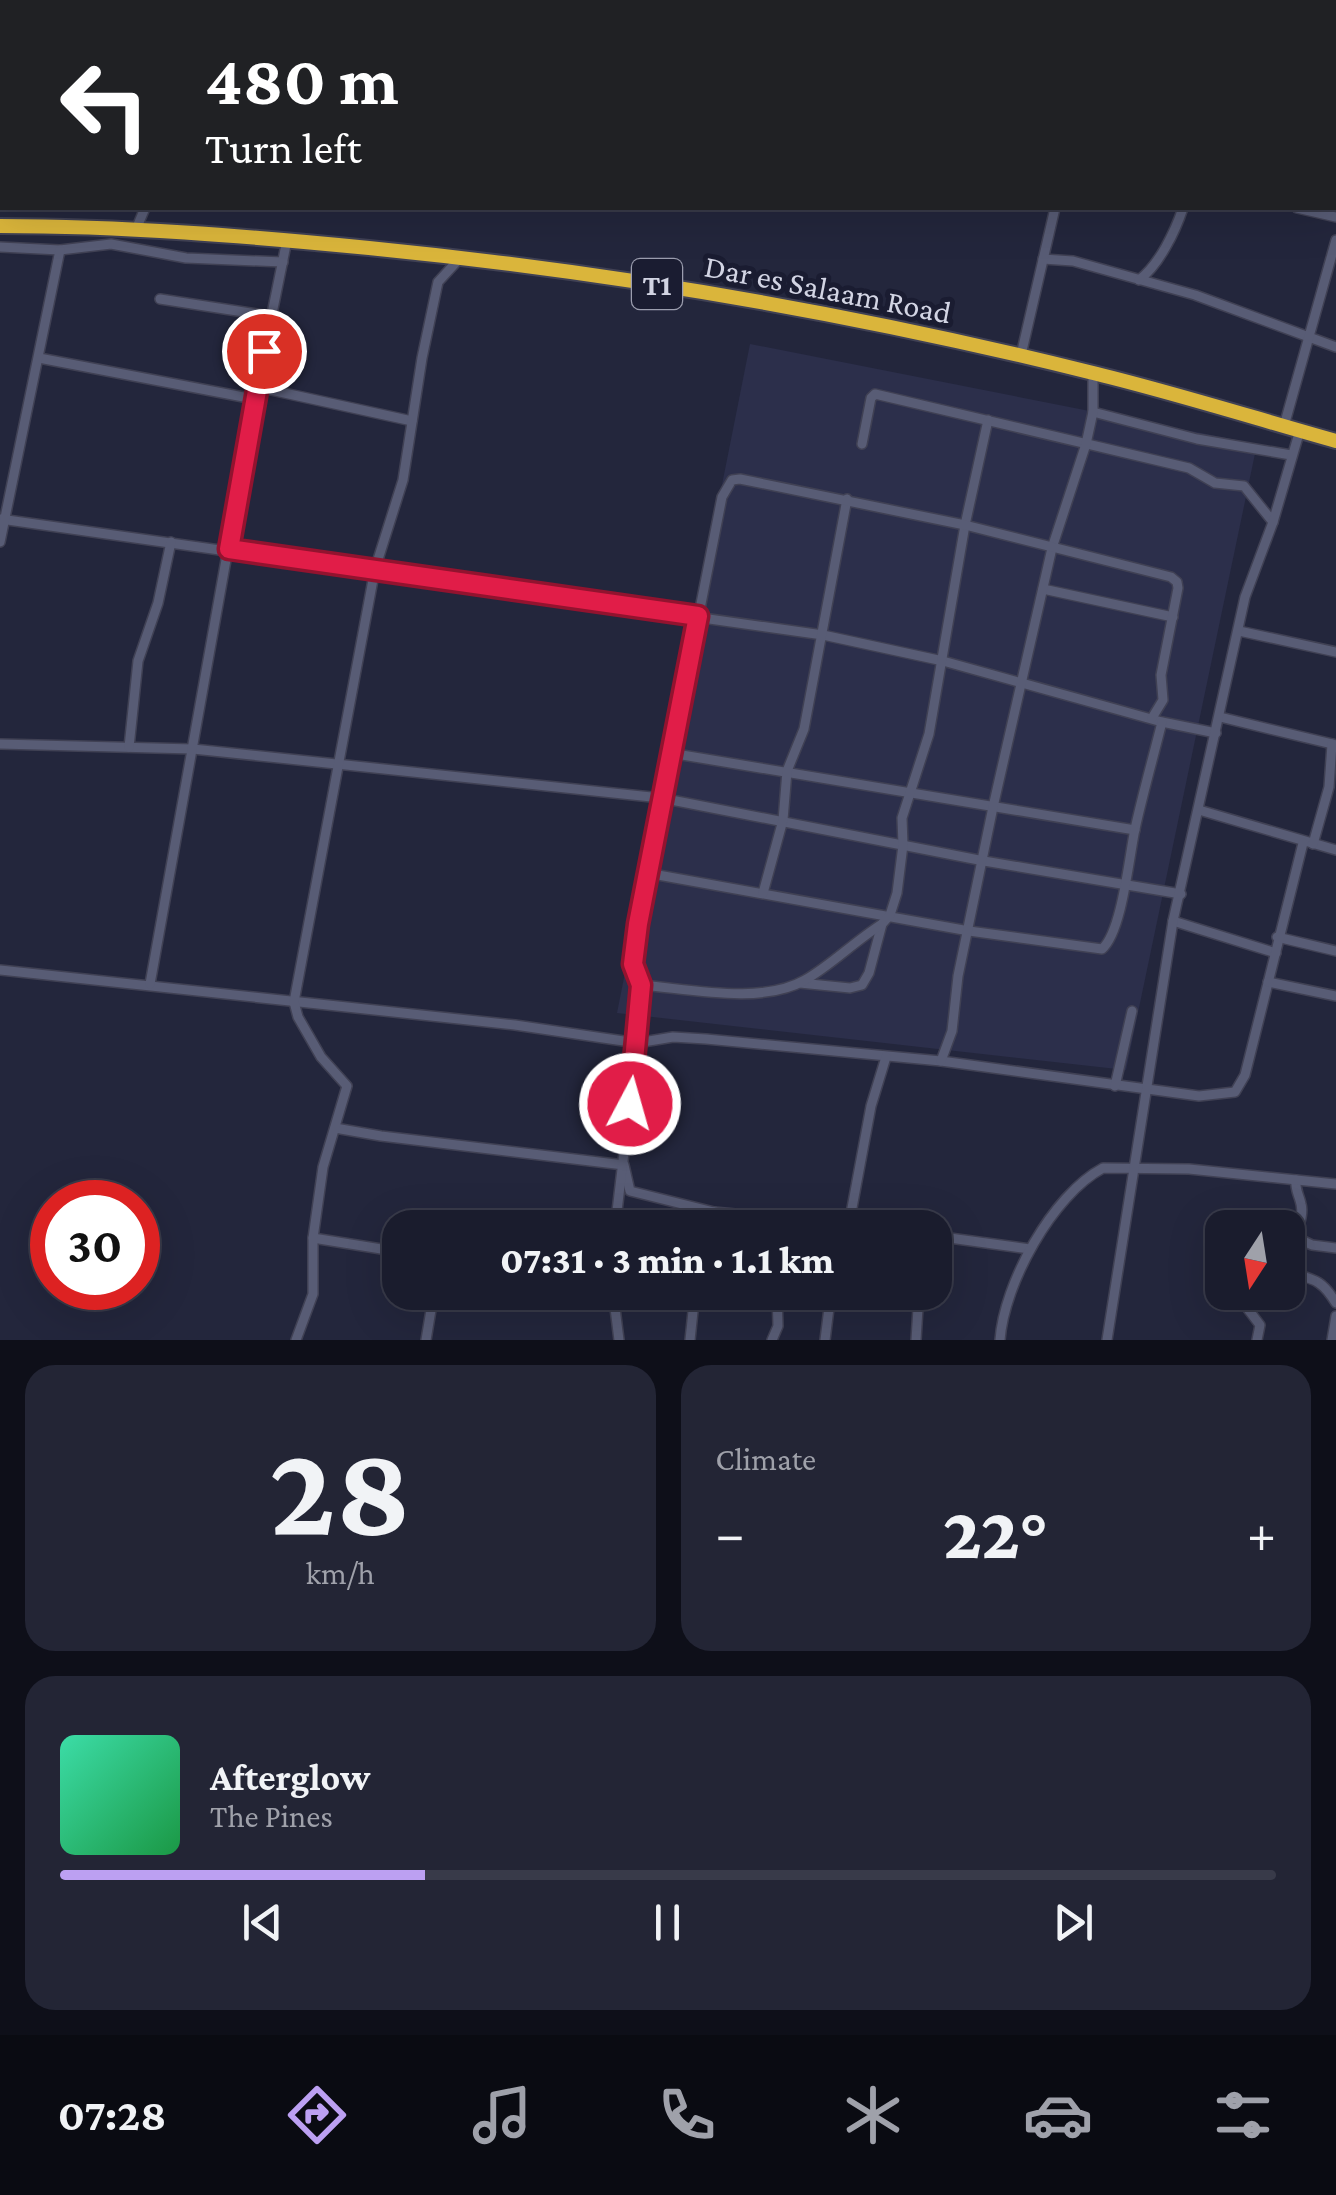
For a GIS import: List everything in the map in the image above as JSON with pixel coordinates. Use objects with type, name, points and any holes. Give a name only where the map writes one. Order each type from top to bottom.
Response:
[{"type":"highway","name":"Dar es Salaam Road","points":[[0,226],[138,228],[287,240],[460,257],[692,290],[1093,372],[1336,442]]},
{"type":"street","points":[[138,228],[144,210]]},
{"type":"street","points":[[1021,356],[1055,210]]},
{"type":"street","points":[[1138,280],[1156,266],[1182,210]]},
{"type":"street","points":[[1306,210],[1336,217]]},
{"type":"street","points":[[161,252],[166,231]]},
{"type":"street","points":[[150,984],[256,387],[287,240]]},
{"type":"street","points":[[1284,426],[1336,240]]},
{"type":"street","points":[[0,247],[60,250],[111,244],[186,258],[284,262]]},
{"type":"street","points":[[0,542],[60,250]]},
{"type":"street","points":[[296,1340],[314,1288],[313,1238],[323,1167],[346,1082],[324,1061],[294,1002],[375,570],[403,480],[438,282],[460,257]]},
{"type":"street","points":[[1043,259],[1073,261],[1195,295],[1336,347]]},
{"type":"street","points":[[160,299],[270,316]]},
{"type":"street","points":[[39,358],[254,399]]},
{"type":"street","points":[[941,1061],[952,1031],[958,976],[993,806],[1052,548],[1086,444],[1093,412],[1093,372]]},
{"type":"street","points":[[256,387],[412,421]]},
{"type":"street","points":[[862,444],[873,395],[1188,468],[1215,482],[1244,486],[1273,522]]},
{"type":"street","points":[[1093,412],[1198,438],[1291,455]]},
{"type":"street","points":[[641,985],[764,994],[800,982],[890,915],[904,844],[902,818],[929,734],[988,420]]},
{"type":"street","points":[[1107,1340],[1172,921],[1245,597],[1273,522],[1300,430]]},
{"type":"street","points":[[618,1210],[641,985],[633,964],[648,873],[661,798],[722,497],[732,480],[740,478],[848,498],[966,524],[1171,576],[1177,582],[1160,675],[1163,700],[1122,905],[1108,944],[1102,949],[969,931],[648,873]]},
{"type":"street","points":[[763,893],[782,820],[787,770],[804,729],[848,498]]},
{"type":"street","points":[[3,519],[823,635],[1022,680],[1157,720],[1216,733]]},
{"type":"street","points":[[129,746],[138,661],[158,603],[171,542]]},
{"type":"street","points":[[1044,589],[1172,616]]},
{"type":"street","points":[[1239,631],[1336,652]]},
{"type":"street","points":[[0,970],[516,1024],[637,1043],[706,1039],[941,1061],[1216,1096],[1238,1090],[1245,1075],[1277,937],[1329,788],[1334,744],[1220,717]]},
{"type":"street","points":[[0,744],[194,750],[661,798],[984,861],[1180,894]]},
{"type":"street","points":[[670,753],[1135,830]]},
{"type":"street","points":[[1200,810],[1336,850]]},
{"type":"street","points":[[1156,902],[1158,890]]},
{"type":"street","points":[[1172,921],[1276,953]]},
{"type":"street","points":[[800,982],[858,988],[869,973],[882,924]]},
{"type":"street","points":[[1277,937],[1336,950]]},
{"type":"street","points":[[1268,982],[1336,996]]},
{"type":"street","points":[[1115,1086],[1132,1011]]},
{"type":"street","points":[[851,1210],[871,1106],[886,1057]]},
{"type":"street","points":[[335,1128],[624,1165]]},
{"type":"street","points":[[624,1165],[630,1191],[706,1210]]},
{"type":"street","points":[[1000,1340],[1008,1300],[1030,1250],[1064,1200],[1103,1168],[1133,1166],[1336,1184]]},
{"type":"street","points":[[1296,1180],[1301,1210]]},
{"type":"street","points":[[313,1238],[382,1249]]},
{"type":"street","points":[[952,1239],[1030,1250]]},
{"type":"street","points":[[1305,1243],[1336,1248]]},
{"type":"street","points":[[1305,1278],[1326,1285],[1336,1302]]},
{"type":"street","points":[[426,1340],[431,1310]]},
{"type":"street","points":[[615,1310],[619,1340]]},
{"type":"street","points":[[690,1340],[694,1310]]},
{"type":"street","points":[[772,1340],[778,1326],[778,1310]]},
{"type":"street","points":[[825,1340],[829,1310]]},
{"type":"street","points":[[916,1340],[918,1310]]},
{"type":"street","points":[[1249,1310],[1260,1325],[1257,1340]]},
{"type":"street","points":[[1332,1340],[1336,1316]]},
{"type":"shaded area","points":[[750,344],[1257,444],[1126,1070],[617,1013]]},
{"type":"route","points":[[264,351],[229,549],[698,616],[638,924],[633,964],[641,985],[630,1104]]}]
